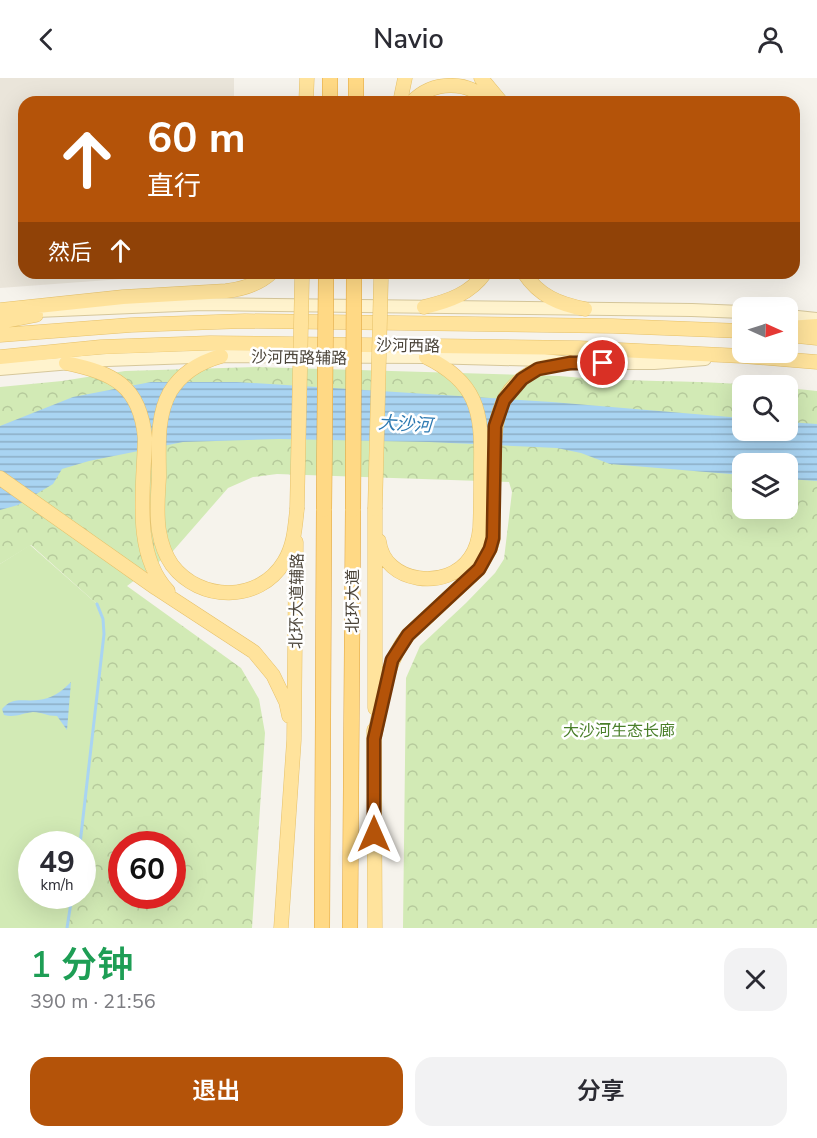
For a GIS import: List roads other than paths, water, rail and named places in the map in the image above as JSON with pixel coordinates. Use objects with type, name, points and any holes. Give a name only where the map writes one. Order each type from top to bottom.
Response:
[{"type":"highway","points":[[330,78],[330,96]]},
{"type":"highway","points":[[356,78],[356,96]]},
{"type":"highway","name":"北环大道","points":[[322,928],[326,279]]},
{"type":"highway","name":"北环大道","points":[[350,928],[354,279]]},
{"type":"main road","points":[[306,96],[307,78]]},
{"type":"main road","points":[[401,96],[405,78]]},
{"type":"main road","points":[[481,78],[496,96]]},
{"type":"main road","points":[[419,96],[428,89],[450,86],[474,91],[480,96]]},
{"type":"main road","points":[[3,316],[123,297],[242,289],[262,279]]},
{"type":"main road","name":"北环大道辅路","points":[[280,928],[294,740],[302,279]]},
{"type":"main road","points":[[375,928],[375,509],[381,279]]},
{"type":"main road","points":[[424,308],[463,294],[480,279]]},
{"type":"main road","points":[[529,279],[540,292],[558,303],[585,309]]},
{"type":"main road","points":[[3,316],[203,304],[732,312]]},
{"type":"main road","points":[[798,317],[817,319]]},
{"type":"main road","name":"沙河西路","points":[[0,335],[131,325],[245,321],[602,326],[732,331]]},
{"type":"main road","points":[[798,327],[817,326]]},
{"type":"main road","points":[[798,336],[817,338]]},
{"type":"main road","name":"沙河西路","points":[[0,357],[101,348],[210,343],[531,346],[732,356]]},
{"type":"main road","points":[[221,356],[201,363],[183,375],[169,393],[163,408],[160,430],[158,512],[159,533],[166,555],[171,564],[186,579],[204,589],[225,593],[246,591],[267,581],[283,564],[294,538],[297,509]]},
{"type":"main road","name":"沙河西路辅路","points":[[0,369],[127,359],[221,356],[426,357],[544,360],[570,363],[654,363],[732,357]]},
{"type":"main road","points":[[374,739],[388,672],[396,653],[408,635],[479,569],[490,549],[480,419],[470,394],[449,370],[426,357]]},
{"type":"main road","name":"沙河西路","points":[[798,360],[817,362]]},
{"type":"main road","points":[[66,363],[105,373],[124,386],[141,415],[145,438],[145,545],[159,581],[184,606]]},
{"type":"main road","points":[[375,509],[379,547],[386,559],[402,573],[422,579],[443,577],[463,566],[487,528],[497,416],[504,400],[522,379],[538,369],[570,363]]},
{"type":"main road","points":[[0,478],[248,648],[264,662],[286,702],[294,740]]},
{"type":"water","name":"大沙河","points":[[151,382],[237,382],[552,402],[732,417],[732,441],[798,441],[798,423],[817,424],[817,481],[798,480],[798,453],[732,453],[732,474],[610,464],[581,453],[557,448],[429,442],[279,439],[183,442],[89,461],[62,469],[53,484],[18,505],[0,510],[0,426],[73,397]]},
{"type":"water","points":[[71,682],[67,730],[57,716],[33,712],[15,716],[4,715],[2,709],[10,702],[48,698]]},
{"type":"waterway","points":[[81,831],[104,634],[103,619],[97,604]]},
{"type":"waterway","points":[[67,928],[70,909]]},
{"type":"park label","name":"大沙河生态长廊","points":[[619,730]]}]
